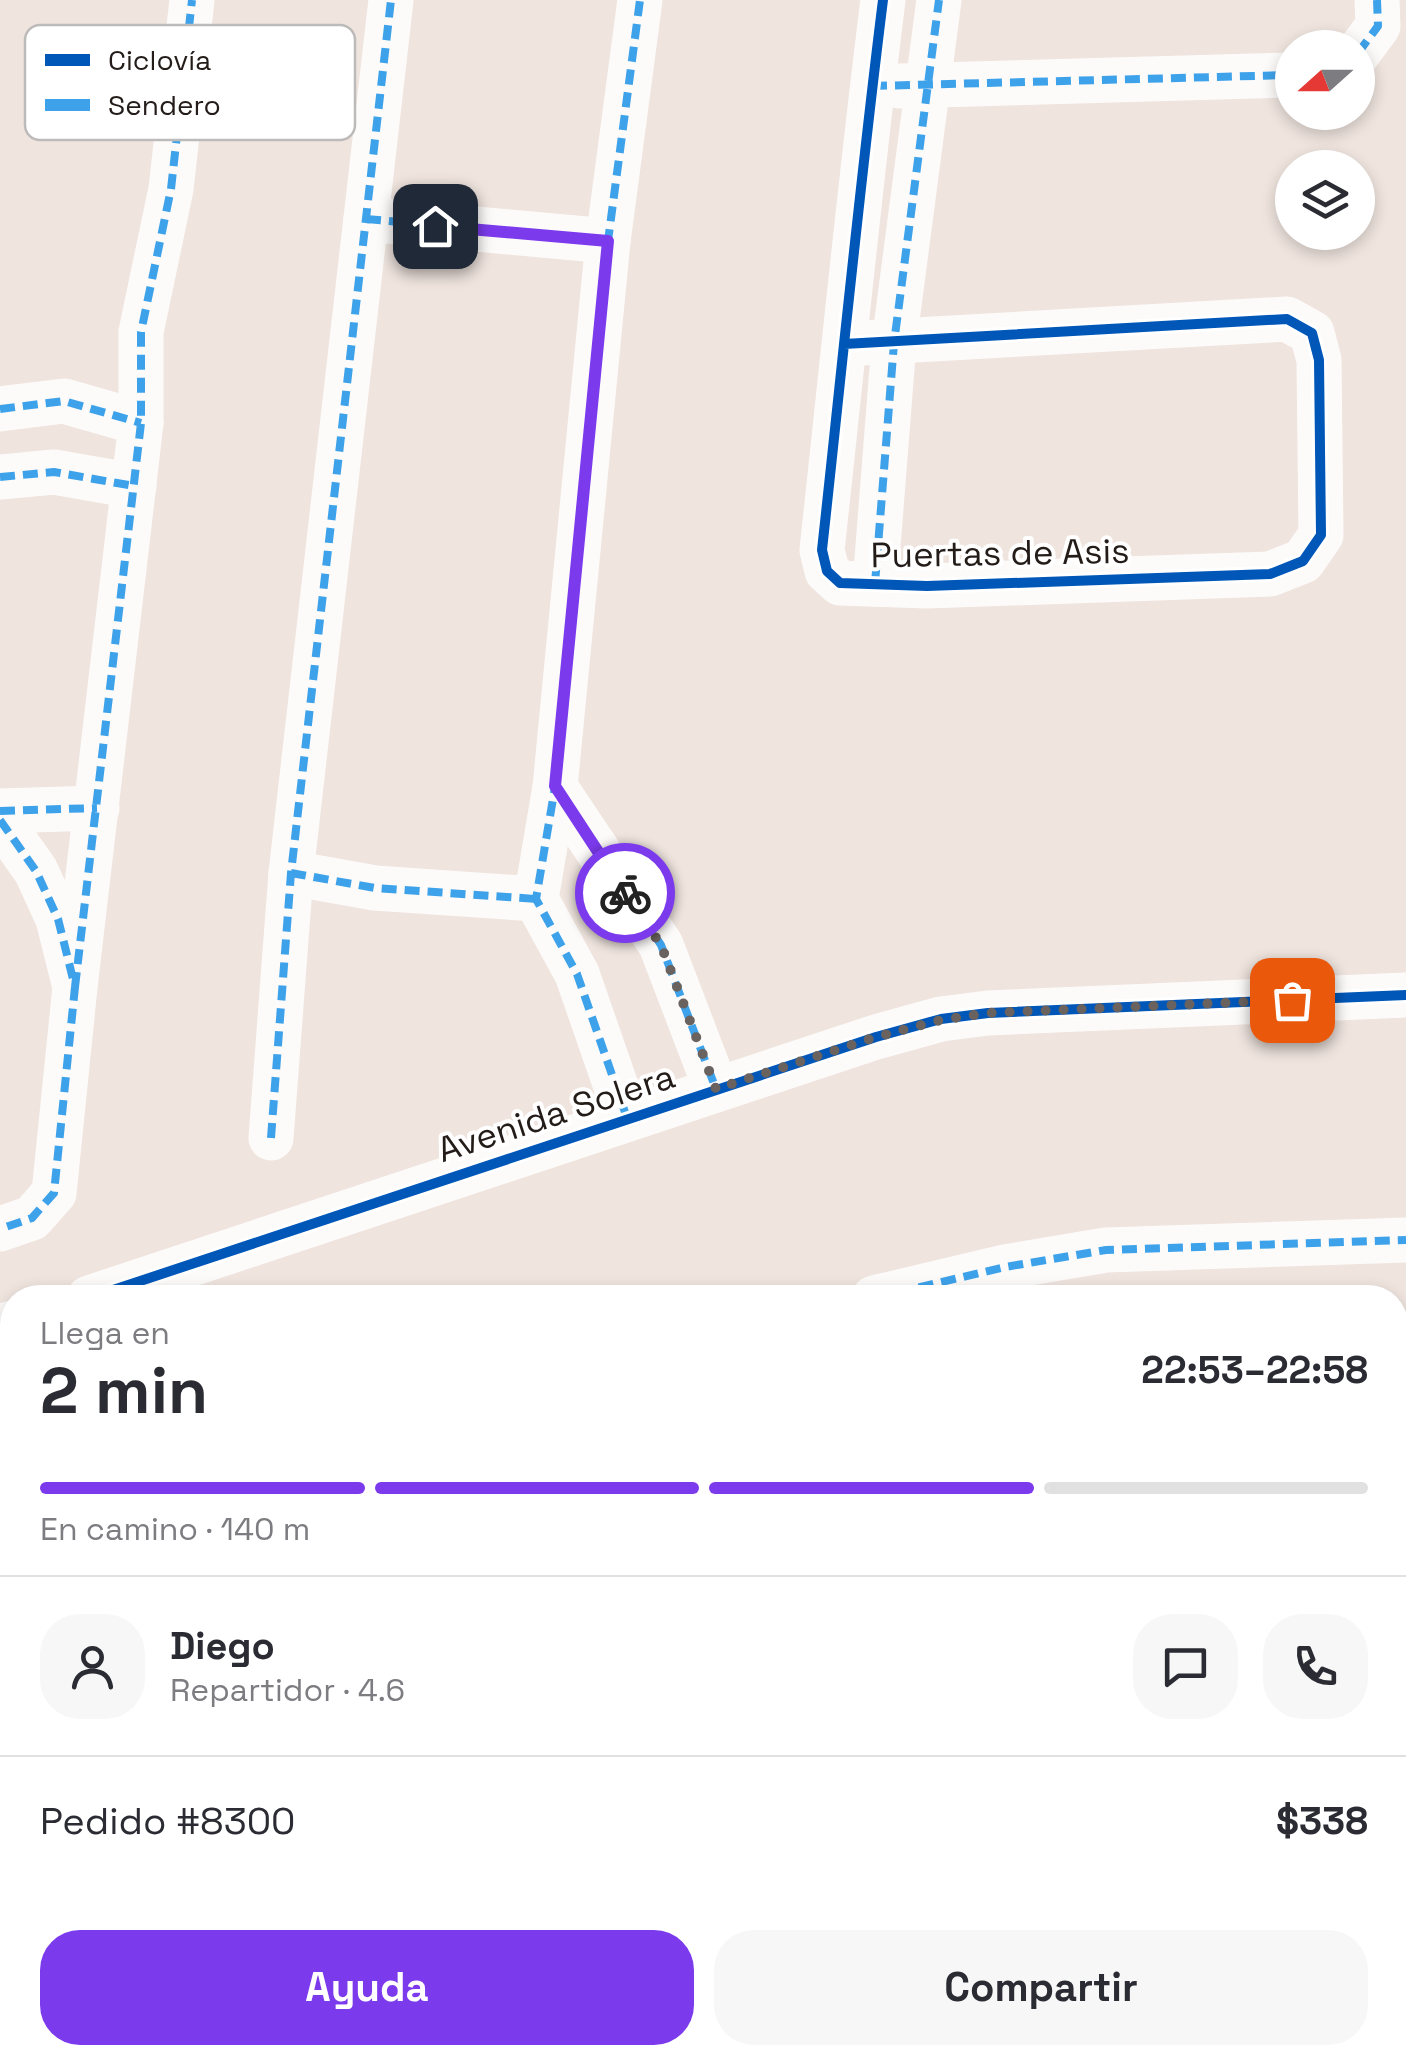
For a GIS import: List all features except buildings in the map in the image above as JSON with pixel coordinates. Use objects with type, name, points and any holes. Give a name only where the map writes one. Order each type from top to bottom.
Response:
[{"type":"street","points":[[271,1138],[291,873],[391,0]]},
{"type":"street","points":[[627,1118],[578,974],[536,899],[555,786],[608,241],[640,0]]},
{"type":"street","name":"Puertas de Asis","points":[[882,0],[822,550],[828,571],[840,582],[875,584],[1270,574],[1302,561],[1321,535],[1319,360],[1312,333],[1287,320],[894,343]]},
{"type":"street","name":"Puertas de Asis","points":[[875,584],[894,343],[938,0]]},
{"type":"street","points":[[1375,30],[1377,0]]},
{"type":"street","points":[[872,86],[1275,76]]},
{"type":"street","points":[[0,1228],[32,1218],[54,1192],[141,423],[142,332],[170,190],[174,140]]},
{"type":"street","points":[[366,219],[608,241]]},
{"type":"street","points":[[844,344],[894,343]]},
{"type":"street","points":[[2,401],[64,400],[141,423]]},
{"type":"street","points":[[0,477],[54,472],[134,486]]},
{"type":"street","points":[[555,786],[661,945],[716,1089]]},
{"type":"street","points":[[0,810],[97,808]]},
{"type":"street","points":[[0,820],[36,871],[58,919],[76,987]]},
{"type":"street","points":[[291,873],[375,888],[536,899]]},
{"type":"street","name":"Avenida Solera","points":[[128,1285],[876,1037],[972,1015],[1406,995]]},
{"type":"street","points":[[927,1285],[1005,1266],[1106,1250],[1406,1240]]},
{"type":"marked path","points":[[189,25],[192,0]]},
{"type":"marked path","points":[[271,1138],[291,873],[391,0]]},
{"type":"marked path","points":[[627,1118],[577,974],[536,899],[555,787],[608,241],[640,0]]},
{"type":"marked path","points":[[875,584],[894,343],[939,0]]},
{"type":"marked path","points":[[1375,30],[1377,0]]},
{"type":"marked path","points":[[872,86],[1275,75]]},
{"type":"marked path","points":[[75,987],[141,423],[141,332],[171,189],[176,140]]},
{"type":"marked path","points":[[366,219],[608,241]]},
{"type":"marked path","points":[[0,409],[64,401],[141,423]]},
{"type":"marked path","points":[[0,477],[54,472],[134,486]]},
{"type":"marked path","points":[[555,787],[661,945],[716,1089]]},
{"type":"marked path","points":[[0,811],[97,808]]},
{"type":"marked path","points":[[0,820],[36,871],[58,919],[75,987],[54,1193],[32,1218],[0,1229]]},
{"type":"marked path","points":[[291,873],[375,888],[536,899]]},
{"type":"marked path","points":[[929,1285],[1106,1250],[1406,1240]]},
{"type":"cycle path","points":[[844,344],[1287,319],[1312,333],[1319,360],[1321,535],[1303,561],[1270,574],[927,586],[840,583],[827,571],[822,550],[851,275],[883,0]]},
{"type":"cycle path","points":[[128,1285],[876,1037],[941,1019],[988,1013],[1406,995]]},
{"type":"way so far","points":[[625,893],[661,945],[716,1089],[941,1020],[988,1013],[1292,1000]]},
{"type":"route","points":[[435,226],[608,241],[555,786],[625,893]]}]
